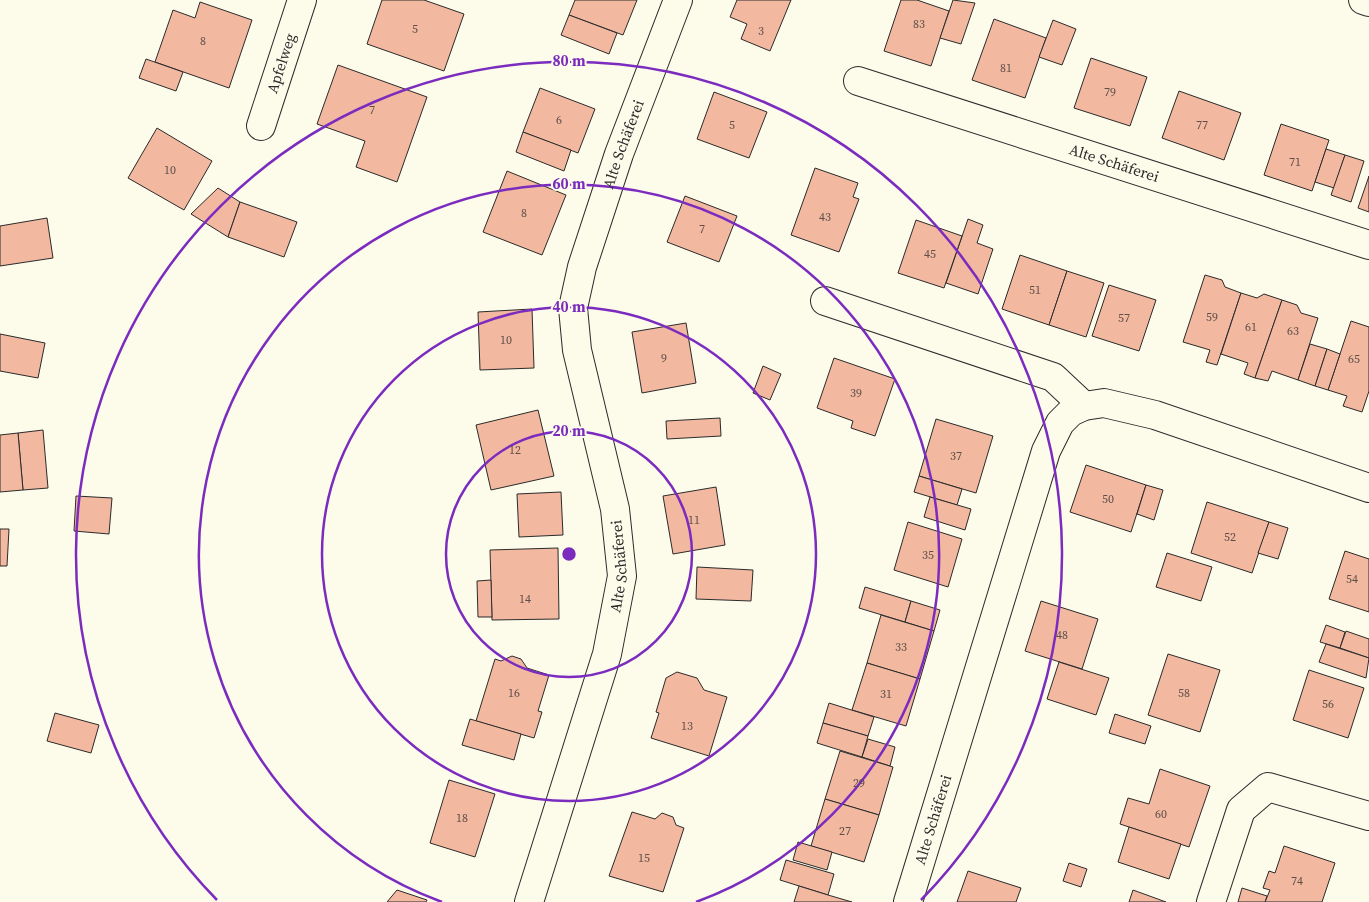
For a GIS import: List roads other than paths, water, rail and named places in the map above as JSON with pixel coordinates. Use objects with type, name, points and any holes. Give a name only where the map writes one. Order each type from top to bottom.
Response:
[{"type":"street","name":"Apfelweg","points":[[261,126],[302,0]]},
{"type":"street","name":"Alte Schäferei","points":[[529,902],[608,654],[622,576],[615,509],[577,350],[573,308],[582,267],[619,154],[678,0]]},
{"type":"street","points":[[1363,0],[1369,2]]},
{"type":"street","name":"Alte Schäferei","points":[[858,81],[1369,245]]},
{"type":"street","points":[[825,301],[1053,377],[1084,406]]},
{"type":"street","name":"Alte Schäferei","points":[[908,902],[1046,450],[1060,424],[1071,412],[1084,406],[1104,403],[1118,404],[1369,488]]},
{"type":"street","points":[[1212,902],[1242,810],[1268,787],[1369,816]]}]
